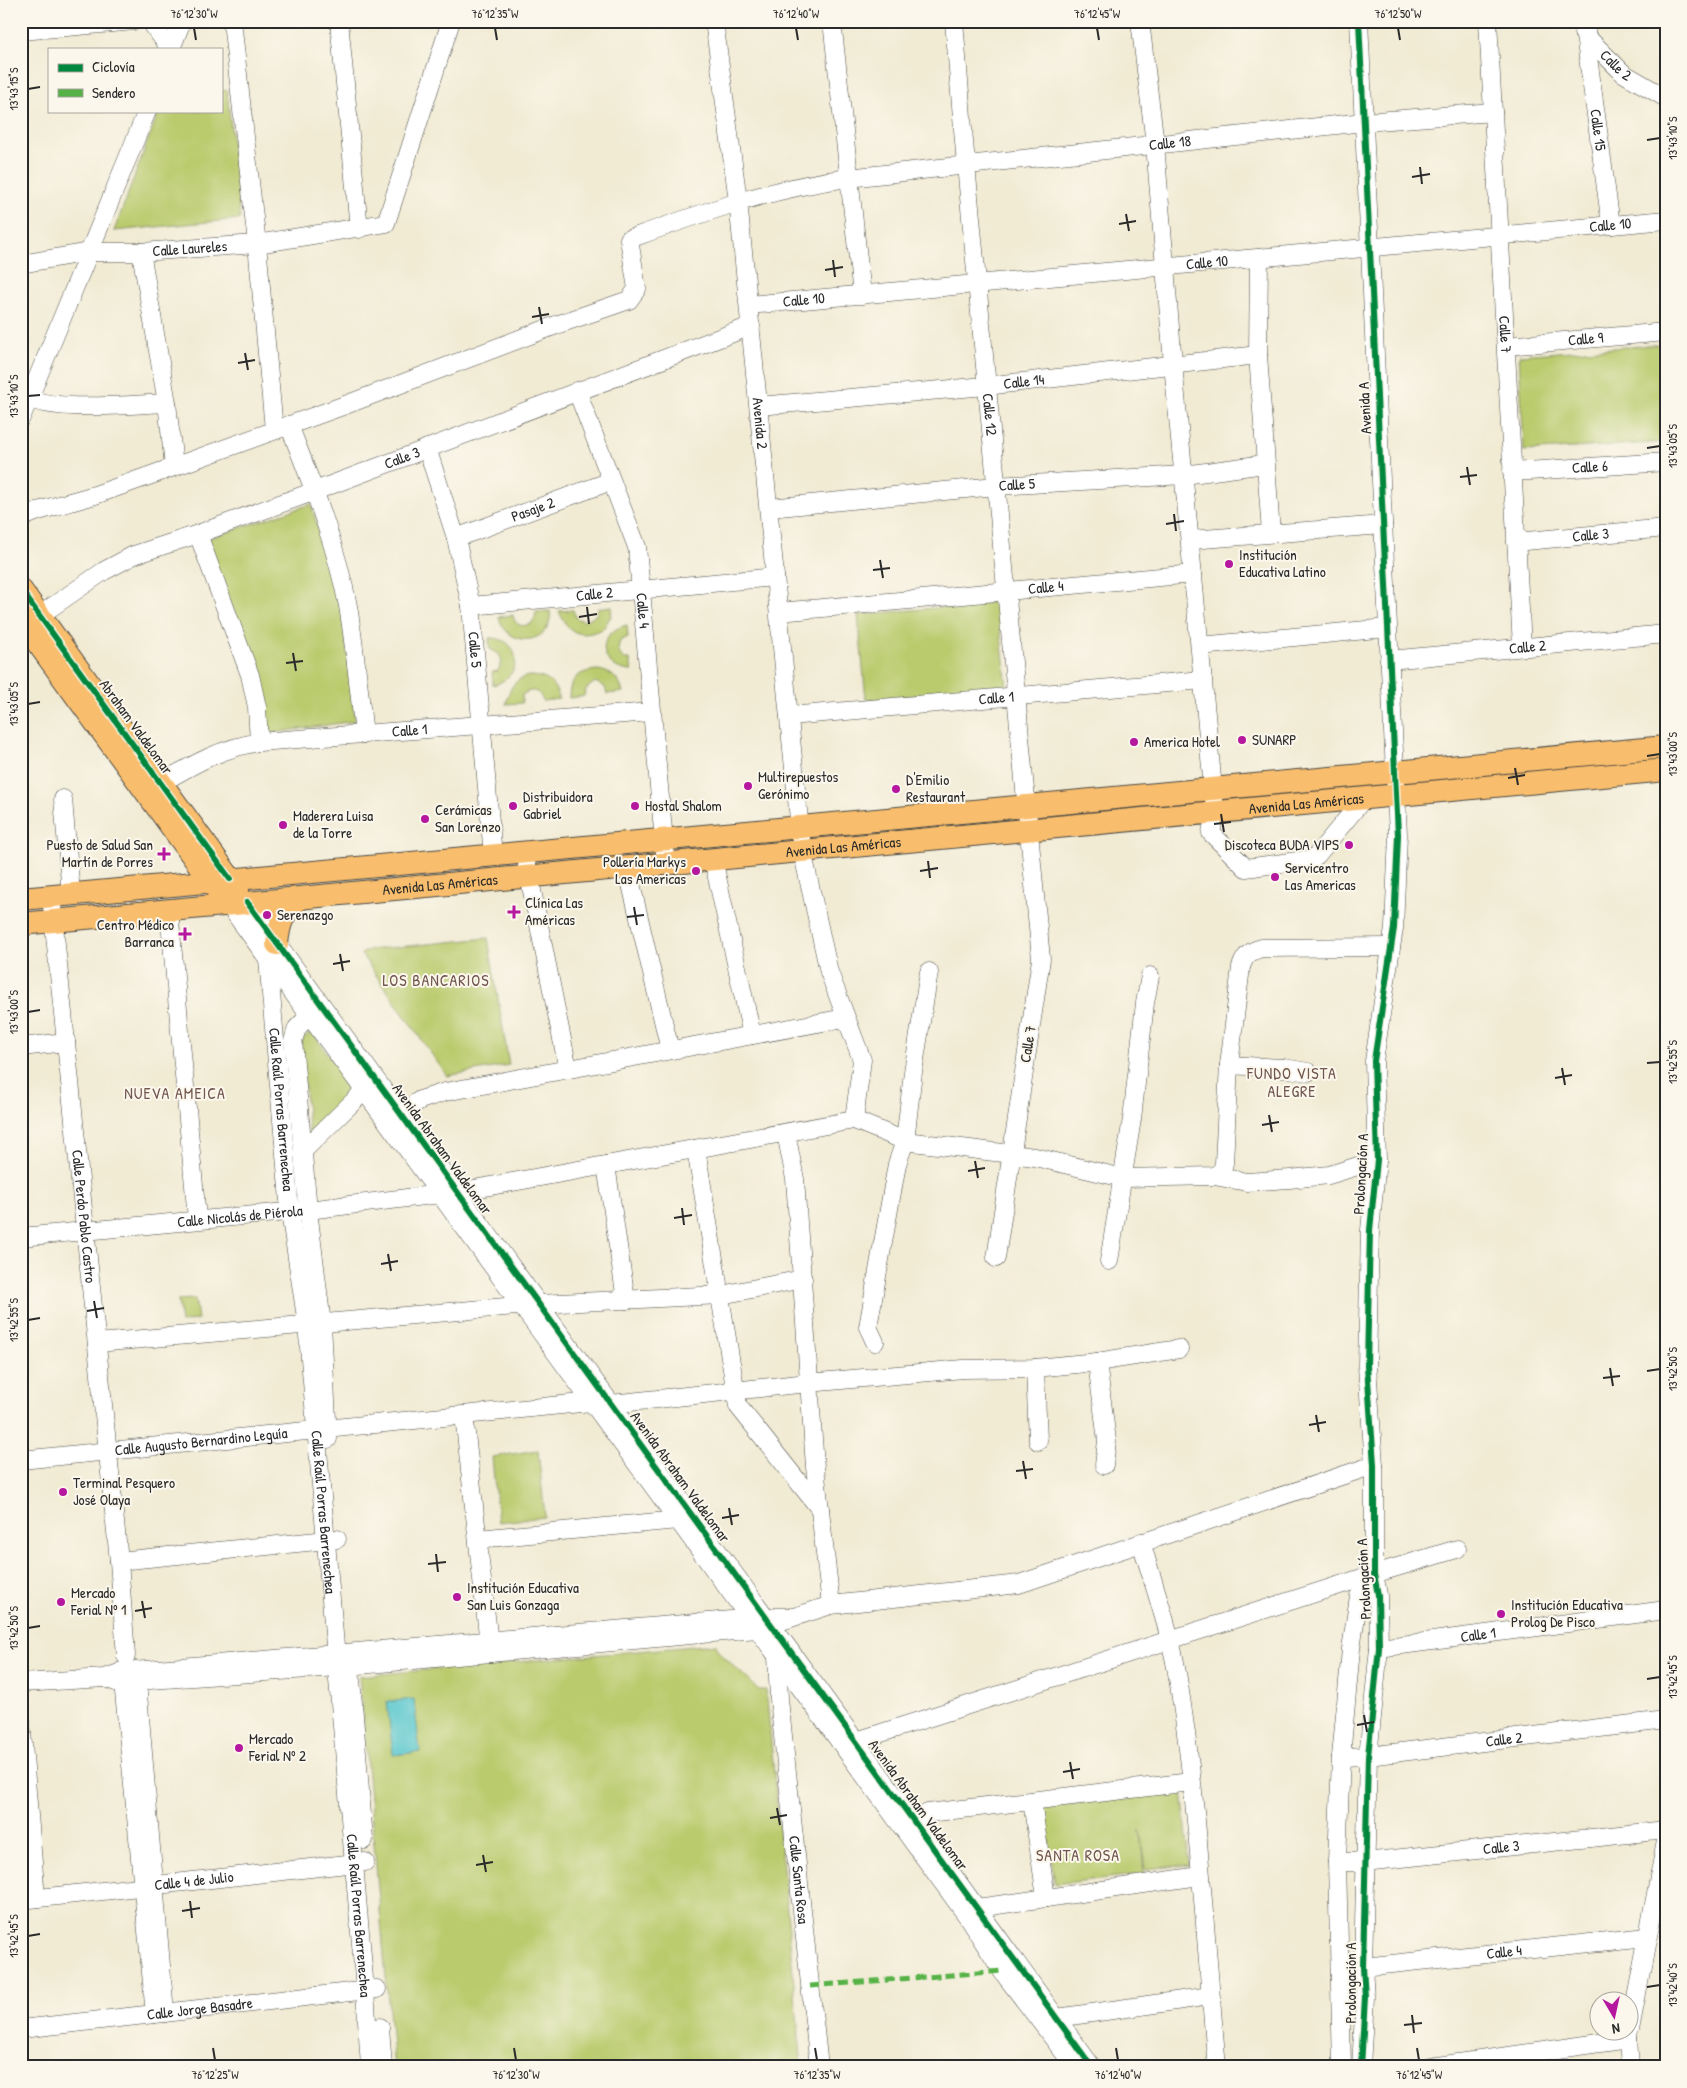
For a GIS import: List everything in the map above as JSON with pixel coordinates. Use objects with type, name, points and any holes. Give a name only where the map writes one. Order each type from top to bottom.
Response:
[{"type":"main road","name":"Abraham Valdelomar","points":[[21,590],[29,620],[85,693],[238,903]]},
{"type":"main road","name":"Abraham Valdelomar","points":[[113,731],[168,779],[221,880]]},
{"type":"main road","name":"Avenida Las Américas","points":[[21,899],[1666,747]]},
{"type":"main road","name":"Avenida Las Américas","points":[[21,924],[1666,770]]},
{"type":"main road","points":[[1152,795],[1155,817]]},
{"type":"main road","points":[[1066,803],[1068,825]]},
{"type":"main road","points":[[272,951],[284,914],[289,906],[301,898]]},
{"type":"street","points":[[21,31],[135,21]]},
{"type":"street","points":[[150,21],[170,48]]},
{"type":"street","points":[[171,48],[182,21]]},
{"type":"street","points":[[232,21],[257,244],[281,428],[315,491],[339,570],[348,606],[364,734]]},
{"type":"street","points":[[339,21],[359,229]]},
{"type":"street","name":"Calle Laureles","points":[[21,264],[89,252],[141,252],[257,244],[359,229],[386,223],[451,21]]},
{"type":"street","name":"Avenida 2","points":[[714,21],[738,201],[802,850],[829,972],[862,1060],[854,1120]]},
{"type":"street","points":[[832,21],[862,294]]},
{"type":"street","name":"Calle 12","points":[[954,21],[1025,807]]},
{"type":"street","points":[[1140,21],[1155,144],[1173,364],[1213,789],[1215,812],[1211,833],[1244,867],[1250,869],[1312,858],[1317,856],[1365,797]]},
{"type":"street","name":"Avenida A","points":[[1359,21],[1398,835],[1394,928],[1391,947]]},
{"type":"street","name":"Calle 7","points":[[1488,21],[1522,647]]},
{"type":"street","name":"Calle 2","points":[[1583,26],[1623,73],[1666,98]]},
{"type":"street","name":"Calle 15","points":[[1583,26],[1611,225]]},
{"type":"street","points":[[21,418],[25,397],[89,252],[147,112]]},
{"type":"street","name":"Calle 18","points":[[281,428],[559,324],[629,300],[637,288],[629,239],[738,201],[820,181],[1364,122],[1493,112]]},
{"type":"street","name":"Calle 10","points":[[749,305],[1666,220]]},
{"type":"street","points":[[141,252],[167,403],[174,466]]},
{"type":"street","points":[[1259,258],[1258,355],[1271,533]]},
{"type":"street","name":"Calle 3","points":[[29,620],[60,602],[119,561],[315,491],[751,326]]},
{"type":"street","name":"Calle 9","points":[[1506,346],[1666,332]]},
{"type":"street","name":"Calle 14","points":[[759,406],[986,386],[1258,355]]},
{"type":"street","name":"Calle 4","points":[[577,391],[637,548],[666,863]]},
{"type":"street","points":[[25,397],[76,407],[167,403]]},
{"type":"street","points":[[21,518],[38,510],[95,495],[281,428]]},
{"type":"street","name":"Calle 5","points":[[427,448],[456,538],[471,606],[493,856]]},
{"type":"street","name":"Calle 6","points":[[1512,472],[1666,462]]},
{"type":"street","name":"Calle 5","points":[[769,508],[996,486],[1184,475],[1265,464]]},
{"type":"street","name":"Pasaje 2","points":[[456,538],[611,481]]},
{"type":"street","points":[[1190,540],[1383,525]]},
{"type":"street","name":"Calle 3","points":[[1516,542],[1666,528]]},
{"type":"street","points":[[198,534],[250,675],[257,707],[259,742]]},
{"type":"street","name":"Calle 4","points":[[779,612],[1193,574]]},
{"type":"street","name":"Calle 2","points":[[471,606],[775,577]]},
{"type":"street","points":[[1200,646],[1387,628]]},
{"type":"street","name":"Calle 2","points":[[1389,660],[1666,634]]},
{"type":"street","name":"Calle 1","points":[[789,716],[1203,680]]},
{"type":"street","name":"Calle 1","points":[[168,779],[219,752],[259,742],[651,712]]},
{"type":"street","name":"Calle Perdo Pablo Castro","points":[[63,799],[61,895],[53,921],[119,1561],[125,1673],[149,1887],[160,2014]]},
{"type":"street","name":"Calle 7","points":[[996,1258],[1041,959],[1025,807]]},
{"type":"street","points":[[526,853],[528,876],[568,1069]]},
{"type":"street","points":[[713,859],[752,1035]]},
{"type":"street","points":[[627,867],[670,1050]]},
{"type":"street","name":"Avenida Abraham Valdelomar","points":[[238,903],[394,1118],[458,1192],[611,1404],[684,1516]]},
{"type":"street","points":[[169,910],[196,1219]]},
{"type":"street","points":[[1214,1176],[1222,1171],[1224,1163],[1229,1064],[1241,967],[1245,957],[1253,950],[1262,948],[1391,947]]},
{"type":"street","name":"Prolongación A","points":[[1361,2067],[1365,1997],[1363,1967],[1364,1862],[1368,1756],[1379,1648],[1378,1595],[1374,1574],[1374,1465],[1367,1366],[1367,1306],[1370,1230],[1377,1160],[1374,1061],[1391,947]]},
{"type":"street","name":"Avenida Abraham Valdelomar","points":[[272,951],[310,1016],[364,1091],[394,1118],[440,1194],[591,1402],[684,1516],[972,1912],[1057,2018],[1092,2067]]},
{"type":"street","name":"Calle Raúl Porras Barrenechea","points":[[272,951],[290,1212],[315,1324]]},
{"type":"street","points":[[875,1342],[868,1327],[897,1164],[905,1141],[928,972]]},
{"type":"street","points":[[1109,1261],[1134,1102],[1145,1003],[1150,976]]},
{"type":"street","name":"Calle Raúl Porras Barrenechea","points":[[310,1016],[297,1028],[293,1041],[308,1210],[322,1429],[359,1863],[371,1989],[383,2067]]},
{"type":"street","points":[[394,1118],[420,1100],[431,1096],[845,1018]]},
{"type":"street","points":[[21,1047],[66,1042]]},
{"type":"street","points":[[1229,1064],[1284,1068],[1308,1072]]},
{"type":"street","points":[[302,1152],[364,1091]]},
{"type":"street","points":[[854,1120],[905,1141],[1043,1158],[1123,1178],[1214,1176],[1247,1182],[1329,1174],[1377,1160]]},
{"type":"street","name":"Calle Nicolás de Piérola","points":[[21,1237],[196,1219],[290,1212],[458,1192],[854,1120]]},
{"type":"street","points":[[786,1133],[795,1179],[803,1279],[808,1383],[831,1605]]},
{"type":"street","points":[[696,1149],[738,1406],[820,1509]]},
{"type":"street","points":[[606,1165],[626,1300]]},
{"type":"street","points":[[96,1343],[539,1304],[721,1295],[803,1279]]},
{"type":"street","name":"Calle Augusto Bernardino Leguía","points":[[21,1460],[591,1402],[611,1404],[735,1390],[963,1369],[1035,1368],[1097,1362],[1179,1349]]},
{"type":"street","points":[[1097,1362],[1107,1441],[1104,1465]]},
{"type":"street","points":[[1035,1368],[1038,1441]]},
{"type":"street","points":[[464,1415],[489,1647]]},
{"type":"street","points":[[21,1683],[125,1673],[343,1660],[764,1624],[831,1605],[1019,1584],[1374,1465]]},
{"type":"street","points":[[478,1540],[684,1516]]},
{"type":"street","points":[[119,1561],[331,1540]]},
{"type":"street","points":[[1141,1542],[1170,1641],[1179,1684],[1192,1782],[1217,2067]]},
{"type":"street","points":[[850,1745],[1374,1574],[1457,1550]]},
{"type":"street","name":"Prolongación A","points":[[1342,2067],[1337,1862],[1341,1757],[1351,1649],[1359,1596],[1374,1574]]},
{"type":"street","name":"Calle 1","points":[[1379,1648],[1666,1610]]},
{"type":"street","name":"Calle Santa Rosa","points":[[764,1624],[777,1657],[779,1699],[818,2067]]},
{"type":"street","name":"Avenida Abraham Valdelomar","points":[[777,1657],[803,1692],[915,1822],[972,1912],[1002,1971],[1076,2067]]},
{"type":"street","points":[[779,1699],[787,1689],[792,1688],[803,1692]]},
{"type":"street","name":"Calle 2","points":[[1341,1757],[1368,1756],[1666,1720]]},
{"type":"street","points":[[21,1721],[29,1899]]},
{"type":"street","points":[[915,1822],[928,1813],[1192,1782]]},
{"type":"street","points":[[1032,1801],[1046,1898]]},
{"type":"street","name":"Calle 3","points":[[1337,1862],[1364,1862],[1666,1830]]},
{"type":"street","points":[[1637,1990],[1666,1842]]},
{"type":"street","name":"Calle 4 de Julio","points":[[29,1899],[359,1863]]},
{"type":"street","points":[[972,1912],[1046,1898],[1200,1876]]},
{"type":"street","name":"Calle 4","points":[[1363,1967],[1647,1937]]},
{"type":"street","name":"Calle Raúl Porras Barrenechea","points":[[370,2067],[371,1989]]},
{"type":"street","name":"Calle Jorge Basadre","points":[[21,2029],[371,1989]]},
{"type":"street","points":[[1057,2018],[1210,1996]]},
{"type":"street","points":[[1430,2067],[1590,2040]]},
{"type":"street","points":[[1629,2040],[1630,2067]]},
{"type":"green space","points":[[227,90],[240,219],[114,231],[159,112],[222,112],[222,91]]},
{"type":"green space","points":[[1666,344],[1666,442],[1524,451],[1519,355]]},
{"type":"green space","points":[[311,504],[342,610],[355,721],[266,734],[207,539]]},
{"type":"green space","points":[[997,602],[1007,687],[866,700],[858,615]]},
{"type":"green space","points":[[612,606],[611,616],[603,629],[588,634],[581,634],[571,629],[566,625],[559,611],[573,610],[576,618],[584,621],[596,615],[598,608]]},
{"type":"green space","points":[[550,611],[549,622],[545,631],[538,637],[529,639],[520,639],[511,635],[504,628],[499,617],[513,615],[519,625],[524,625],[531,624],[536,612]]},
{"type":"green space","points":[[627,625],[628,637],[620,641],[618,649],[624,659],[630,659],[632,671],[613,665],[604,651],[609,635],[616,629]]},
{"type":"green space","points":[[489,638],[500,639],[508,644],[513,650],[515,658],[511,674],[503,681],[493,685],[492,672],[498,671],[502,661],[499,654],[490,649]]},
{"type":"green space","points":[[598,670],[607,672],[614,677],[623,692],[607,694],[605,687],[595,682],[586,689],[584,696],[569,698],[571,685],[577,677],[586,672]]},
{"type":"green space","points":[[529,676],[540,677],[549,681],[555,688],[559,699],[543,701],[537,692],[532,691],[522,695],[522,703],[506,704],[515,682]]},
{"type":"green space","points":[[488,938],[509,1065],[447,1076],[361,954],[368,950]]},
{"type":"green space","points":[[312,1032],[355,1092],[309,1137],[301,1043],[303,1038]]},
{"type":"green space","points":[[195,1299],[198,1319],[181,1323],[178,1300]]},
{"type":"green space","points":[[538,1450],[545,1517],[498,1522],[492,1457]]},
{"type":"green space","points":[[716,1644],[717,1650],[759,1690],[766,1690],[802,2067],[394,2067],[359,1676]]},
{"type":"green space","points":[[1182,1791],[1190,1865],[1145,1869],[1140,1830],[1144,1874],[1055,1884],[1044,1807]]},
{"type":"water","points":[[414,1699],[420,1752],[393,1755],[387,1702]]},
{"type":"marked path","points":[[810,1986],[1002,1971]]},
{"type":"cycle path","points":[[1359,21],[1398,835],[1394,928],[1374,1061],[1377,1160],[1370,1230],[1367,1366],[1374,1465],[1374,1574],[1378,1595],[1379,1648],[1368,1756],[1363,1967],[1365,1997],[1361,2067]]},
{"type":"cycle path","points":[[21,590],[230,879]]},
{"type":"cycle path","points":[[247,902],[1092,2067]]},
{"type":"place","name":"Institución Educativa Latino","points":[[1229,564]]},
{"type":"place","name":"SUNARP","points":[[1242,740]]},
{"type":"place","name":"America Hotel","points":[[1134,742]]},
{"type":"place","name":"Multirepuestos Gerónimo","points":[[748,786]]},
{"type":"place","name":"D'Emilio Restaurant","points":[[896,789]]},
{"type":"place","name":"Distribuidora Gabriel","points":[[513,806]]},
{"type":"place","name":"Hostal Shalom","points":[[635,806]]},
{"type":"place","name":"Cerámicas San Lorenzo","points":[[425,819]]},
{"type":"place","name":"Maderera Luisa de la Torre","points":[[283,825]]},
{"type":"place","name":"Discoteca BUDA VIPS","points":[[1349,845]]},
{"type":"place","name":"Puesto de Salud San Martín de Porres","points":[[164,854]]},
{"type":"place","name":"Pollería Markys Las Americas","points":[[696,871]]},
{"type":"place","name":"Servicentro Las Americas","points":[[1275,877]]},
{"type":"place","name":"Clínica Las Américas","points":[[514,912]]},
{"type":"place","name":"Serenazgo","points":[[267,915]]},
{"type":"place","name":"Centro Médico Barranca","points":[[185,934]]},
{"type":"place","name":"Terminal Pesquero José Olaya","points":[[63,1492]]},
{"type":"place","name":"Institución Educativa San Luis Gonzaga","points":[[457,1597]]},
{"type":"place","name":"Mercado Ferial Nº 1","points":[[61,1602]]},
{"type":"place","name":"Institución Educativa Prolog De Pisco","points":[[1501,1614]]},
{"type":"place","name":"Mercado Ferial Nº 2","points":[[239,1748]]},
{"type":"district","name":"LOS BANCARIOS","points":[[436,980]]},
{"type":"district","name":"FUNDO VISTA ALEGRE","points":[[1292,1082]]},
{"type":"district","name":"NUEVA AMEICA","points":[[175,1093]]},
{"type":"district","name":"SANTA ROSA","points":[[1078,1855]]}]
